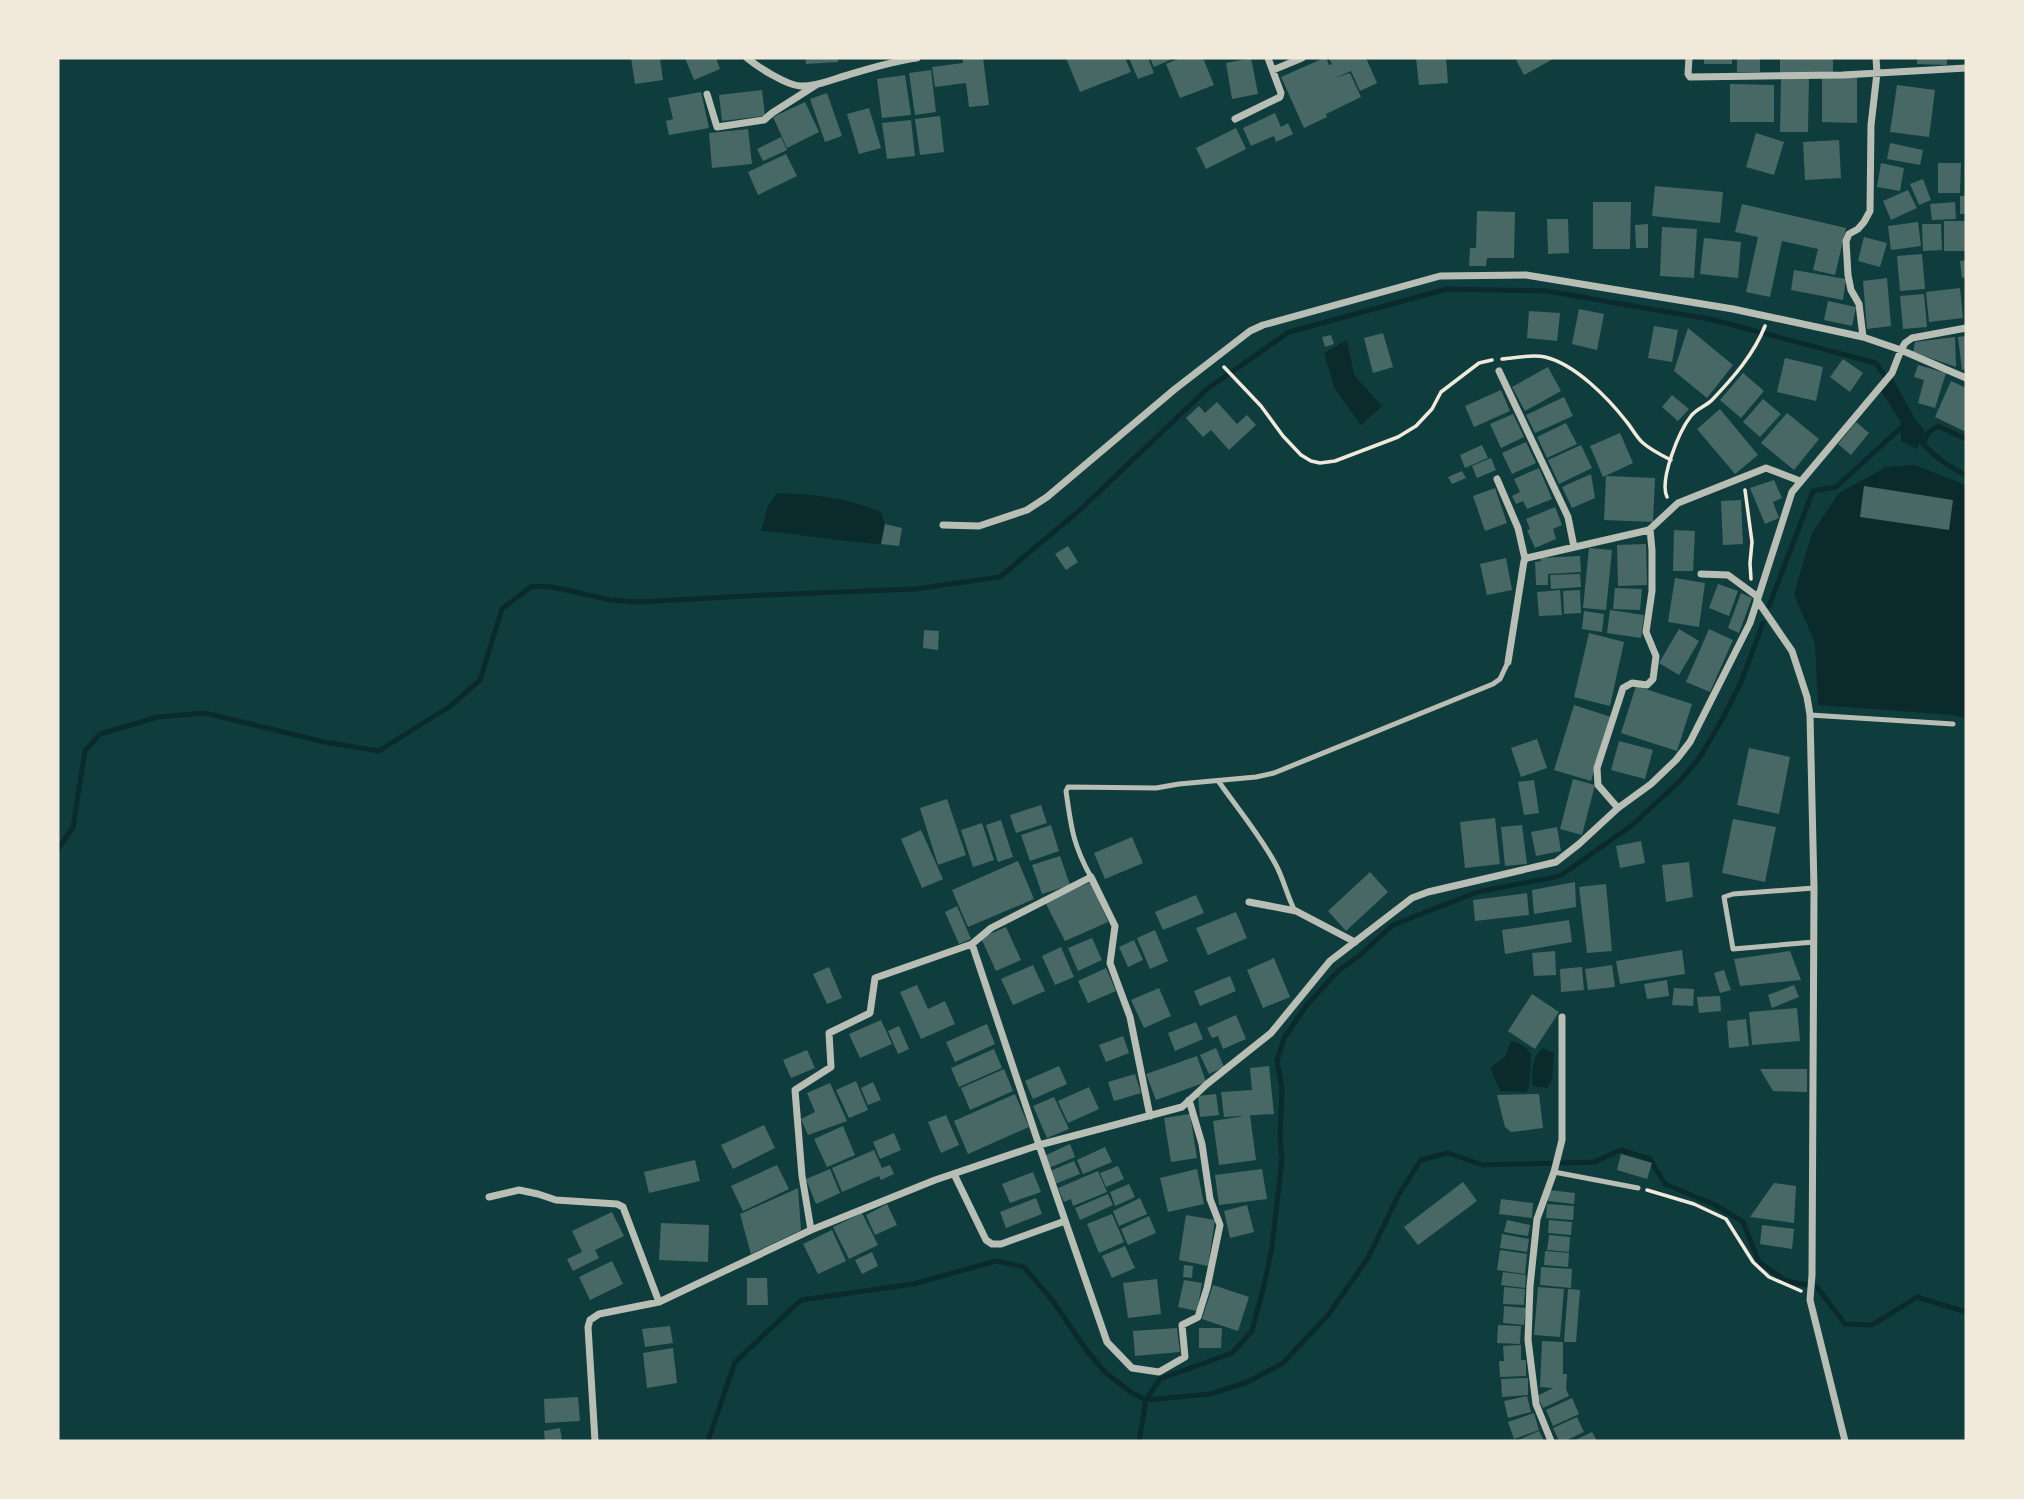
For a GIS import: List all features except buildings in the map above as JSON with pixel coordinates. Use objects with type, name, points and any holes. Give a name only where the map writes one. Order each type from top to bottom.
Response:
[{"type":"street","points":[[747,58],[796,85],[820,83]]},
{"type":"street","points":[[707,94],[717,127],[764,120],[820,83],[875,62],[917,58]]},
{"type":"street","points":[[1235,119],[1280,97],[1268,58]]},
{"type":"street","points":[[1273,70],[1302,58]]},
{"type":"street","points":[[1689,58],[1690,77],[1843,75],[1966,68]]},
{"type":"street","points":[[1863,337],[1859,304],[1848,275],[1846,242],[1849,233],[1858,229],[1870,211],[1871,125],[1877,73],[1876,58]]},
{"type":"street","points":[[943,525],[979,526],[1027,510],[1047,497],[1250,331],[1263,325],[1440,276],[1526,275],[1733,309],[1863,337],[1966,378]]},
{"type":"street","points":[[595,1441],[588,1327],[590,1320],[599,1314],[659,1303],[811,1230],[954,1174],[1039,1145],[1182,1107],[1271,1033],[1331,961],[1412,898],[1556,862],[1579,844],[1618,808],[1651,784],[1676,761],[1690,742],[1750,623],[1792,492],[1800,481],[1892,373],[1905,343],[1912,338],[1966,328]]},
{"type":"street","points":[[1499,371],[1568,517],[1574,547]]},
{"type":"street","points":[[1525,559],[1650,530],[1680,502],[1768,468],[1800,481]]},
{"type":"street","points":[[1497,479],[1518,528],[1525,559],[1507,662]]},
{"type":"street","points":[[1618,808],[1598,785],[1597,768],[1623,688],[1632,683],[1647,684],[1653,679],[1656,656],[1646,632],[1652,591],[1650,530]]},
{"type":"street","points":[[1701,574],[1728,575],[1758,596],[1792,651],[1810,715],[1814,888],[1810,1300],[1844,1441]]},
{"type":"street","points":[[811,1230],[802,1176],[795,1090],[831,1067],[829,1033],[870,1013],[875,978],[972,944],[991,928],[1091,877],[1115,926],[1110,963],[1130,1017],[1150,1116]]},
{"type":"street","points":[[1249,902],[1296,911],[1355,942]]},
{"type":"street","points":[[972,944],[1107,1342],[1132,1368],[1160,1372],[1185,1357],[1182,1325],[1198,1317],[1207,1287],[1220,1225],[1210,1199],[1202,1144],[1189,1100]]},
{"type":"street","points":[[1551,1441],[1536,1404],[1528,1340],[1537,1219],[1562,1140],[1562,1017]]},
{"type":"street","points":[[954,1174],[986,1240],[992,1244],[1001,1244],[1065,1221]]},
{"type":"street","points":[[489,1197],[519,1190],[556,1200],[617,1204],[623,1207],[659,1303]]},
{"type":"lane","points":[[1091,877],[1072,834],[1066,791],[1068,787],[1142,789],[1219,782],[1275,773],[1493,684],[1500,680],[1507,662]]},
{"type":"lane","points":[[1810,715],[1954,724]]},
{"type":"lane","points":[[1219,782],[1270,853],[1284,879],[1296,911]]},
{"type":"lane","points":[[1814,888],[1724,897],[1733,949],[1814,942]]},
{"type":"lane","points":[[1554,1172],[1638,1188]]},
{"type":"path","points":[[1673,508],[1664,492],[1677,439],[1692,414],[1710,402],[1758,345],[1765,326]]},
{"type":"path","points":[[1225,369],[1261,406],[1301,455],[1320,463],[1362,452],[1398,437],[1416,426],[1432,410],[1441,392],[1479,363],[1545,357],[1583,378],[1625,419],[1640,440],[1651,450],[1671,460]]},
{"type":"path","points":[[1742,478],[1752,542],[1751,578],[1758,596]]},
{"type":"path","points":[[1638,1188],[1694,1204],[1726,1219],[1753,1262],[1769,1277],[1804,1292],[1810,1300]]},
{"type":"water","points":[[1347,340],[1354,375],[1382,406],[1361,425],[1335,389],[1324,353]]},
{"type":"water","points":[[1893,379],[1925,432],[1917,449],[1901,441],[1901,422],[1881,391]]},
{"type":"water","points":[[1914,465],[1966,485],[1966,719],[1954,715],[1818,705],[1815,643],[1794,594],[1812,533],[1839,493],[1886,467]]},
{"type":"water","points":[[777,493],[830,498],[881,512],[885,524],[881,544],[761,531],[768,506]]},
{"type":"water","points":[[1511,1041],[1523,1046],[1531,1055],[1529,1089],[1526,1092],[1500,1091],[1491,1070],[1491,1067],[1505,1057]]},
{"type":"water","points":[[1543,1048],[1554,1053],[1552,1080],[1547,1088],[1532,1084],[1535,1060]]},
{"type":"waterway","points":[[58,849],[73,827],[85,751],[100,734],[158,717],[205,713],[324,742],[379,751],[449,707],[480,680],[502,609],[532,586],[638,602],[915,589],[1000,577],[1081,509],[1207,389],[1289,332],[1447,289],[1547,291],[1714,320],[1876,363],[1888,381]]},
{"type":"waterway","points":[[1769,606],[1813,491],[1836,487],[1904,425]]},
{"type":"waterway","points":[[1923,444],[1928,433],[1938,426],[1966,439]]},
{"type":"waterway","points":[[1918,436],[1939,458],[1966,475]]},
{"type":"waterway","points":[[1139,1441],[1146,1400],[1160,1379],[1232,1353],[1252,1331],[1272,1247],[1282,1159],[1282,1088],[1277,1061],[1284,1038],[1306,1006],[1338,971],[1393,925],[1477,892],[1560,876],[1631,826],[1680,781],[1700,757],[1742,680],[1763,623]]},
{"type":"waterway","points":[[708,1441],[735,1362],[801,1300],[913,1284],[996,1261],[1024,1267],[1053,1301],[1087,1351],[1106,1373],[1146,1400],[1210,1394],[1245,1383],[1282,1364],[1328,1315],[1368,1258],[1399,1194],[1421,1160],[1448,1153],[1483,1165],[1594,1162],[1621,1150],[1650,1159],[1665,1184],[1715,1205],[1743,1222],[1759,1262],[1786,1281],[1817,1287],[1845,1324],[1872,1325],[1917,1297],[1966,1312]]}]
